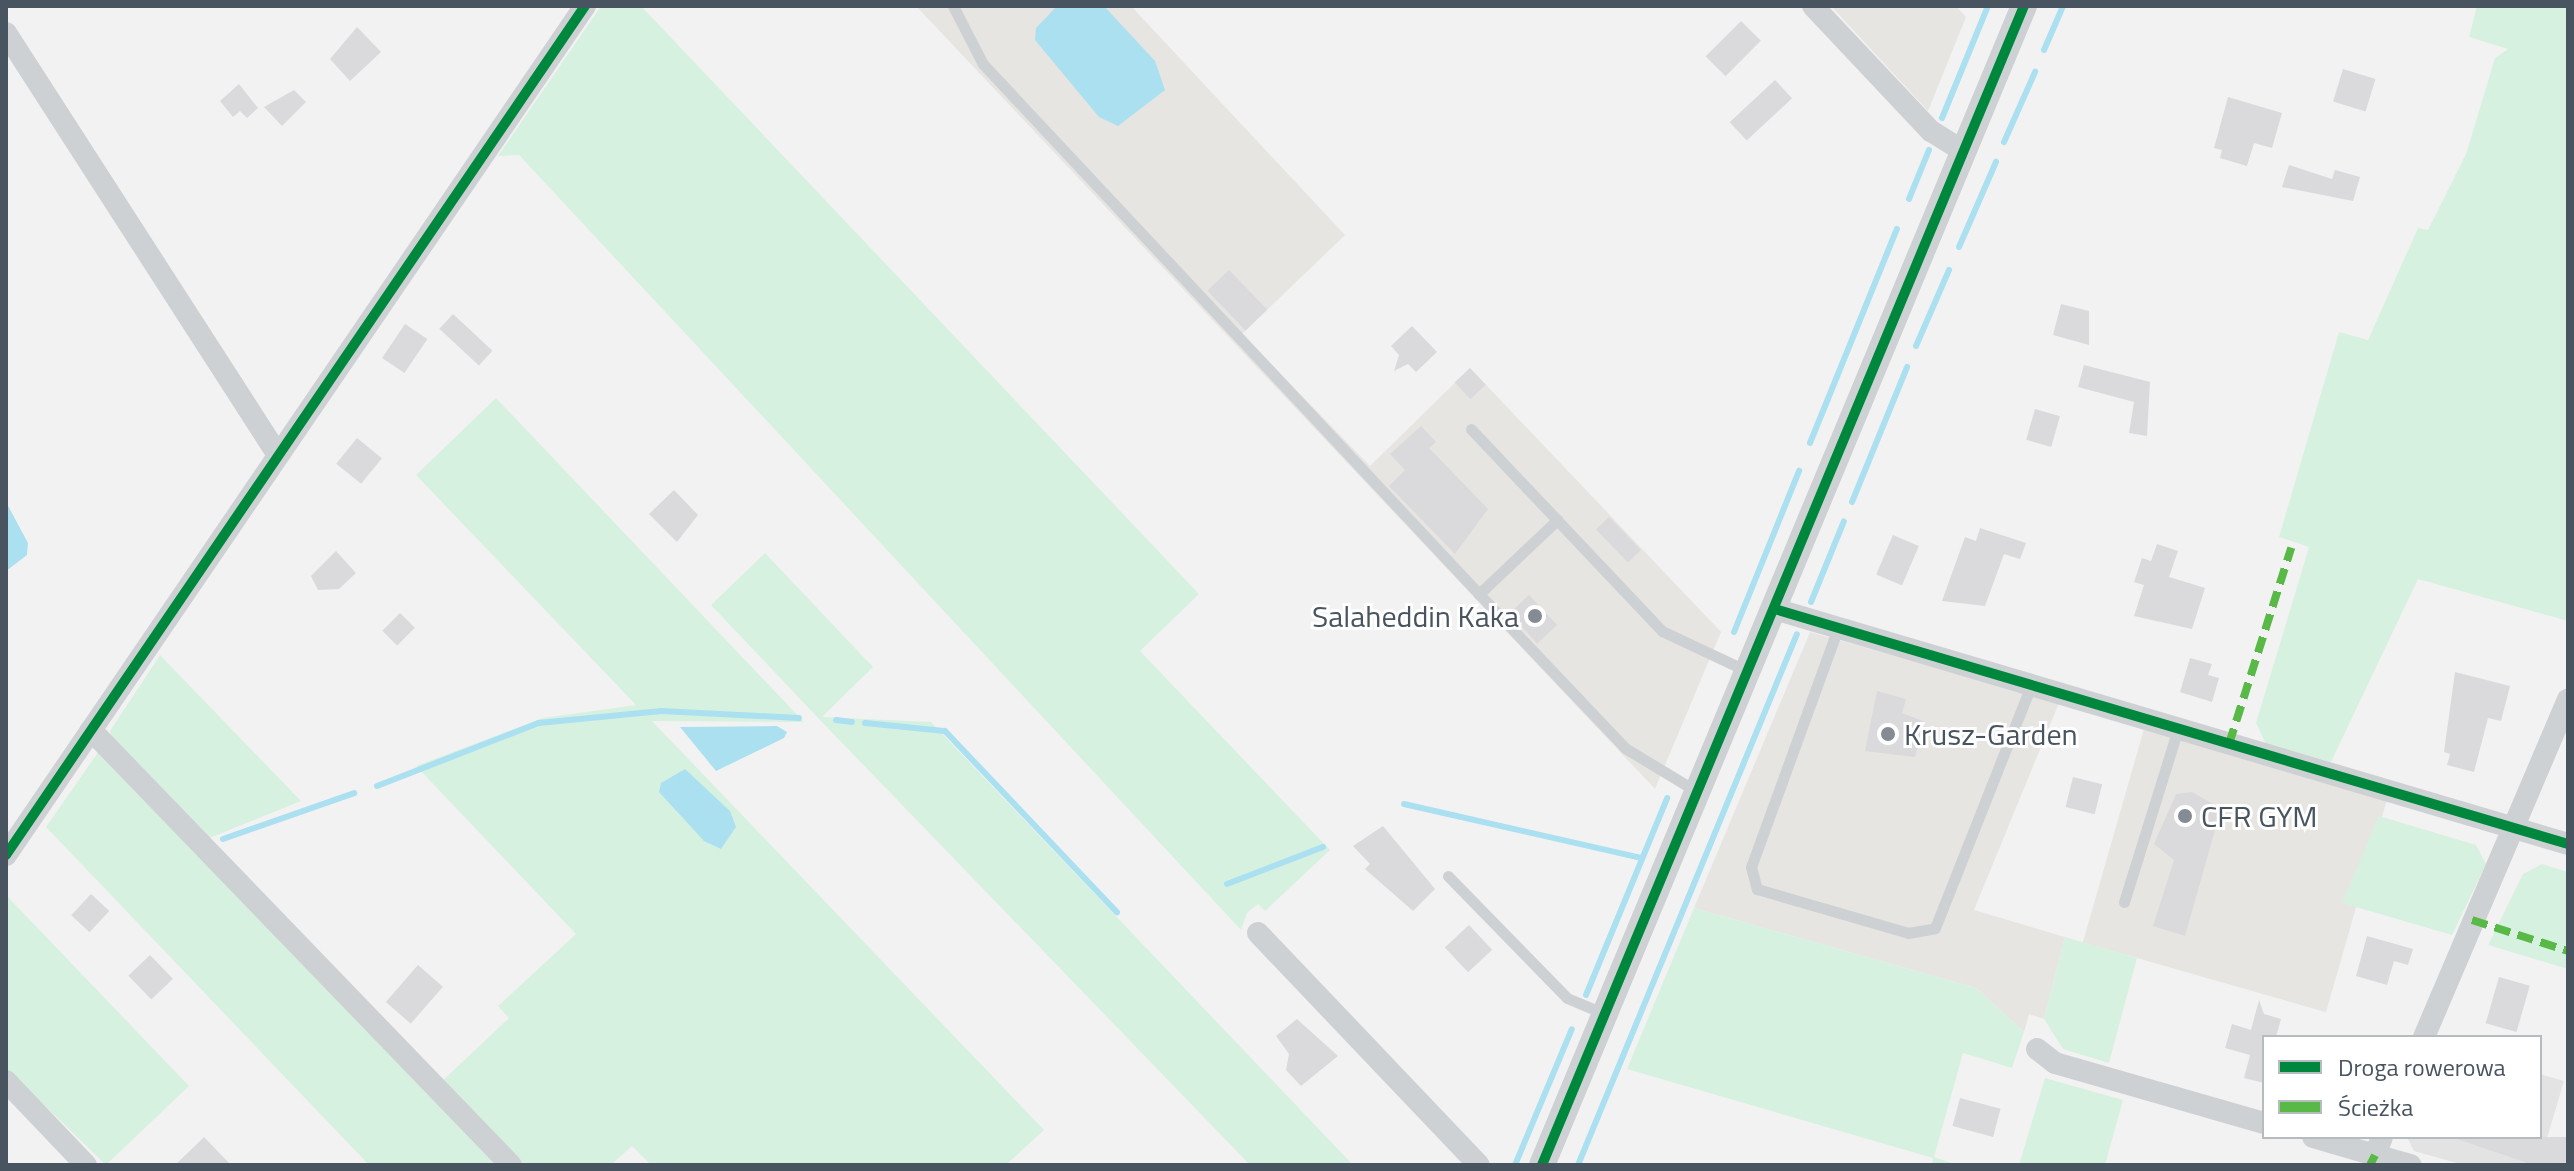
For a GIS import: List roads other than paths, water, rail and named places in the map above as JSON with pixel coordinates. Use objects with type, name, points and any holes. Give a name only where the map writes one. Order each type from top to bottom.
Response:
[{"type":"street","points":[[6,855],[585,6]]},
{"type":"street","points":[[1813,6],[1931,131],[1963,151]]},
{"type":"street","points":[[1542,1165],[1778,610],[2024,6]]},
{"type":"street","points":[[6,33],[278,455]]},
{"type":"street","points":[[1778,610],[2568,844]]},
{"type":"street","points":[[2425,1035],[2509,827],[2568,699]]},
{"type":"street","points":[[91,730],[511,1165]]},
{"type":"street","points":[[1258,933],[1479,1165]]},
{"type":"street","points":[[2037,1049],[2055,1063],[2262,1122]]},
{"type":"street","points":[[6,1081],[86,1165]]},
{"type":"street","points":[[2327,1139],[2378,1146],[2411,1165]]},
{"type":"lane","points":[[953,6],[983,64],[1625,748],[1700,793]]},
{"type":"lane","points":[[1471,429],[1662,631],[1751,673]]},
{"type":"lane","points":[[1479,594],[1557,520]]},
{"type":"lane","points":[[1838,628],[1751,867],[1757,889],[1908,933],[1935,928],[2031,685]]},
{"type":"lane","points":[[2124,902],[2178,729]]},
{"type":"lane","points":[[1448,876],[1567,998],[1606,1014]]},
{"type":"water","points":[[1057,6],[1104,6],[1155,61],[1165,90],[1118,126],[1099,117],[1035,40],[1036,28]]},
{"type":"water","points":[[6,502],[28,543],[27,555],[6,571]]},
{"type":"water","points":[[777,726],[787,732],[784,738],[716,771],[680,727]]},
{"type":"water","points":[[685,769],[730,811],[736,827],[721,849],[704,841],[659,792],[661,783]]},
{"type":"waterway","points":[[1942,118],[1988,6]]},
{"type":"waterway","points":[[2044,50],[2063,6]]},
{"type":"waterway","points":[[2004,142],[2035,72]]},
{"type":"waterway","points":[[1909,199],[1929,150]]},
{"type":"waterway","points":[[1959,247],[1996,162]]},
{"type":"waterway","points":[[1810,443],[1897,229]]},
{"type":"waterway","points":[[1916,346],[1949,270]]},
{"type":"waterway","points":[[1852,502],[1907,367]]},
{"type":"waterway","points":[[1734,632],[1799,471]]},
{"type":"waterway","points":[[1811,602],[1844,521]]},
{"type":"waterway","points":[[1578,1165],[1797,634]]},
{"type":"waterway","points":[[377,786],[539,723],[661,711],[799,718]]},
{"type":"waterway","points":[[836,720],[852,722]]},
{"type":"waterway","points":[[865,723],[945,731],[1117,912]]},
{"type":"waterway","points":[[223,839],[354,793]]},
{"type":"waterway","points":[[1586,995],[1667,798]]},
{"type":"waterway","points":[[1404,804],[1642,858]]},
{"type":"waterway","points":[[1227,884],[1323,847]]},
{"type":"waterway","points":[[1515,1165],[1572,1029]]},
{"type":"place","name":"Salaheddin Kaka","points":[[1535,616]]},
{"type":"place","name":"Krusz-Garden","points":[[1888,734]]},
{"type":"place","name":"CFR GYM","points":[[2185,816]]}]
